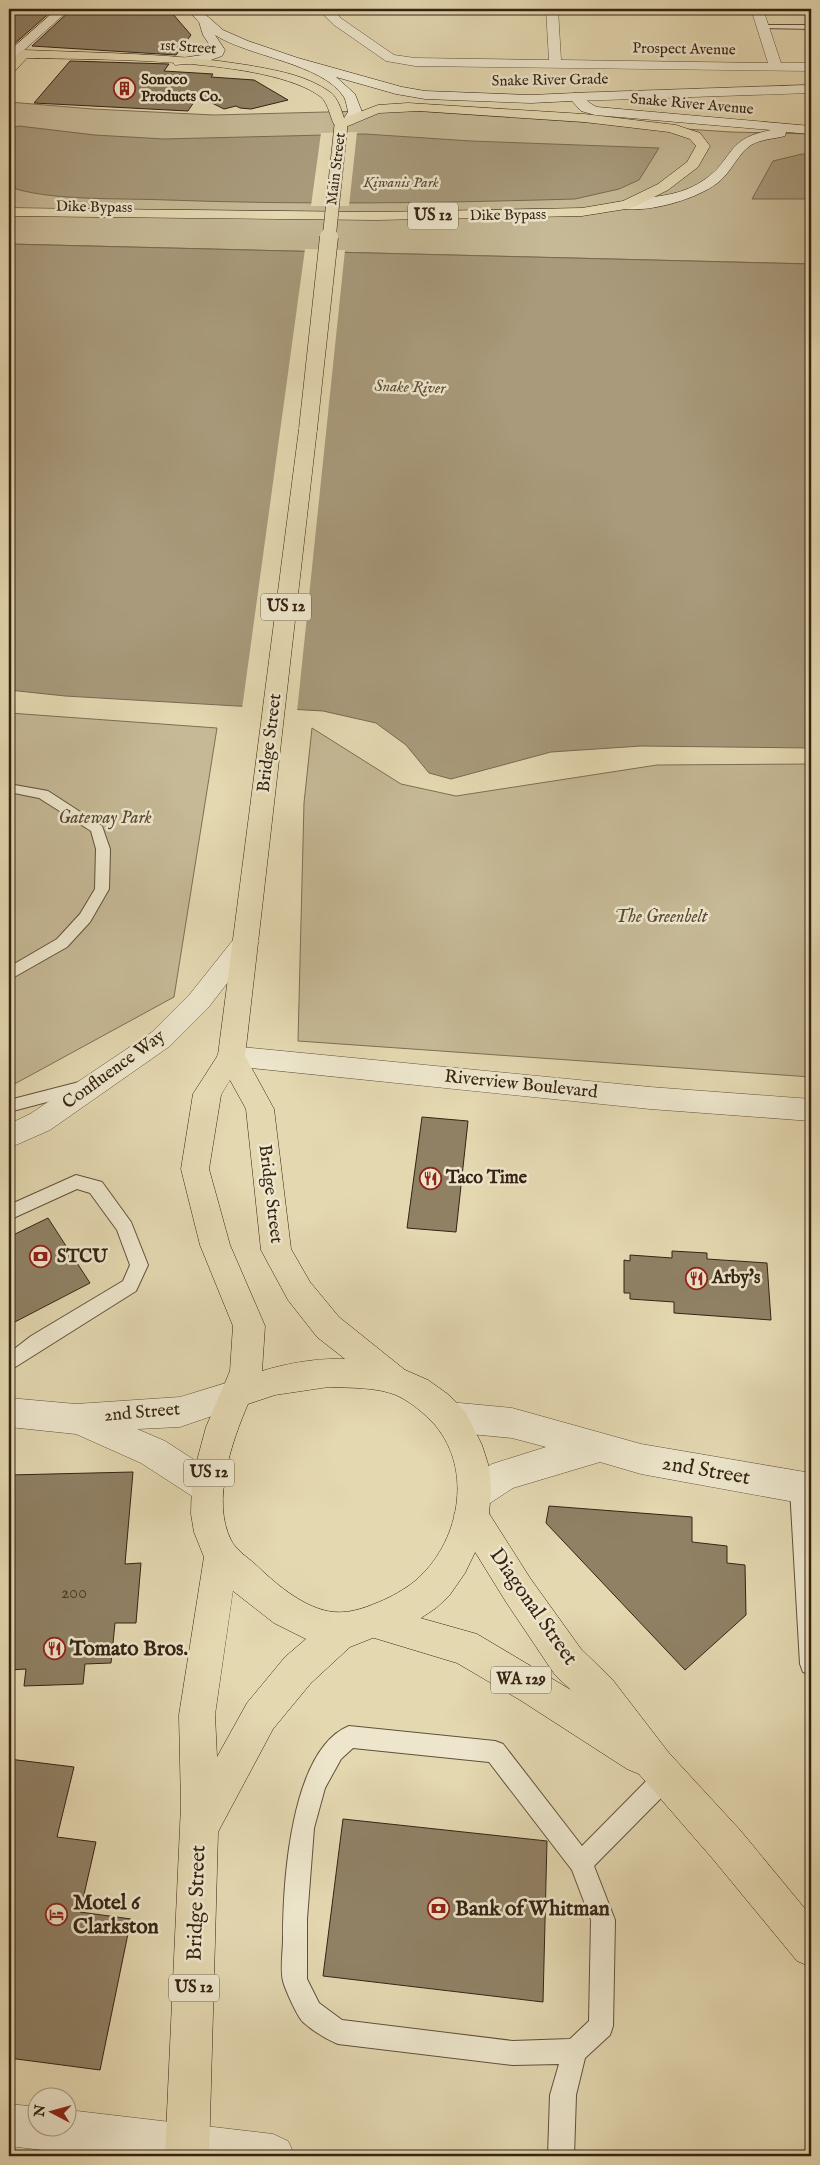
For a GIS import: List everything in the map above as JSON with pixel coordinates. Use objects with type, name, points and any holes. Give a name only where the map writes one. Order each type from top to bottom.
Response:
[{"type":"main road","points":[[9,71],[14,55],[64,9]]},
{"type":"main road","points":[[68,56],[50,50],[44,45],[46,36],[69,9]]},
{"type":"main road","name":"Main Street","points":[[193,9],[205,21],[228,38],[260,51],[294,61],[328,77],[344,90],[354,107],[354,112],[345,123],[308,429]]},
{"type":"main road","name":"Prospect Avenue","points":[[324,9],[375,50],[390,58],[415,62],[811,68]]},
{"type":"main road","points":[[552,9],[555,64]]},
{"type":"main road","points":[[757,9],[776,67]]},
{"type":"main road","points":[[179,62],[205,58],[218,53],[219,50],[209,35],[205,21]]},
{"type":"main road","name":"1st Street","points":[[14,55],[179,62],[247,69],[301,81],[328,97],[336,110],[337,120],[345,123]]},
{"type":"main road","points":[[9,71],[22,63],[36,59],[68,56]]},
{"type":"main road","name":"Snake River Grade","points":[[294,61],[401,91],[453,97],[531,99],[811,89]]},
{"type":"main road","name":"Snake River Avenue","points":[[575,98],[586,108],[595,111],[731,134],[811,131]]},
{"type":"main road","points":[[419,107],[501,103],[531,99]]},
{"type":"main road","name":"US 12","points":[[345,123],[373,109],[400,106],[693,125],[731,134]]},
{"type":"main road","name":"US 12","points":[[584,118],[671,128],[691,134],[702,143],[703,148],[699,156],[685,171],[663,187],[627,205]]},
{"type":"main road","points":[[627,205],[668,200],[699,188],[716,177],[743,145],[752,140],[781,133],[811,131]]},
{"type":"main road","points":[[627,205],[661,196],[693,180],[708,167],[731,134]]},
{"type":"main road","points":[[9,201],[155,209]]},
{"type":"main road","name":"Dike Bypass","points":[[9,205],[155,209],[239,214]]},
{"type":"main road","name":"Dike Bypass","points":[[9,212],[367,216],[582,212],[627,205]]},
{"type":"main road","name":"Bridge Street","points":[[236,1394],[246,1371],[248,1326],[245,1313],[215,1244],[195,1169],[207,1094],[231,1056],[308,429]]},
{"type":"main road","name":"Confluence Way","points":[[9,1137],[40,1122],[161,1039],[199,1001],[246,941]]},
{"type":"main road","name":"Bridge Street","points":[[231,1056],[260,1110],[276,1250],[299,1291],[328,1327],[395,1380]]},
{"type":"main road","name":"Riverview Boulevard","points":[[231,1056],[650,1098],[811,1110]]},
{"type":"main road","name":"US 12","points":[[329,1373],[373,1375],[395,1380],[415,1389],[434,1402],[449,1417],[461,1434],[469,1453],[474,1474],[473,1505],[461,1548],[443,1576],[425,1595],[402,1610],[358,1626],[307,1622],[279,1606],[250,1584],[221,1556],[214,1541],[208,1522],[207,1488],[212,1460],[221,1431],[236,1394],[275,1381],[329,1373]]},
{"type":"main road","name":"2nd Street","points":[[9,1413],[76,1419],[180,1412],[236,1394]]},
{"type":"main road","name":"2nd Street","points":[[449,1417],[512,1423],[641,1459],[806,1489]]},
{"type":"main road","name":"2nd Street","points":[[76,1419],[153,1452],[207,1488]]},
{"type":"main road","points":[[473,1505],[504,1475],[601,1447]]},
{"type":"main road","name":"Diagonal Street","points":[[473,1505],[518,1590],[568,1662],[599,1692],[661,1772],[726,1844],[811,1947]]},
{"type":"main road","name":"Bridge Street","points":[[187,2152],[200,1805],[197,1715],[221,1556]]},
{"type":"main road","name":"Bridge Street","points":[[199,1829],[260,1716],[298,1670],[358,1626]]},
{"type":"main road","name":"Diagonal Street","points":[[358,1626],[464,1647],[533,1687],[661,1772]]},
{"type":"main road","points":[[9,2125],[187,2152],[273,2156]]},
{"type":"lane","points":[[644,9],[644,17]]},
{"type":"lane","points":[[762,26],[811,27]]},
{"type":"lane","points":[[9,788],[43,794],[97,829],[103,849],[102,889],[85,918],[62,943],[9,974]]},
{"type":"lane","points":[[9,1106],[102,1081]]},
{"type":"lane","points":[[9,1213],[76,1182],[96,1187],[125,1227],[139,1265],[130,1286],[38,1342],[9,1363]]},
{"type":"lane","points":[[806,1489],[811,1664]]},
{"type":"lane","points":[[561,2156],[563,2095],[575,2051],[601,2026],[604,1920],[581,1863],[494,1752],[349,1737],[332,1751],[315,1785],[303,1828],[295,1919],[295,1980],[310,2012],[338,2032],[513,2053],[575,2051]]},
{"type":"lane","points":[[581,1863],[661,1772]]},
{"type":"green space","name":"Kiwanis Park","points":[[9,102],[93,109],[214,115],[401,110],[731,132],[811,134],[811,264],[9,244]]},
{"type":"green space","name":"Gateway Park","points":[[9,713],[217,728],[174,997],[9,1087]]},
{"type":"green space","name":"The Greenbelt","points":[[312,728],[401,784],[456,796],[657,765],[811,764],[811,1077],[298,1041],[304,803]]},
{"type":"water","points":[[19,126],[95,135],[164,139],[365,134],[471,141],[659,148],[639,180],[619,189],[575,199],[320,203],[90,198],[51,196],[16,189],[9,172],[9,128]]},
{"type":"water","points":[[802,154],[811,155],[811,199],[752,199],[773,161]]},
{"type":"water","name":"Snake River","points":[[9,244],[811,264],[811,748],[641,746],[551,752],[451,779],[429,773],[406,745],[376,723],[323,711],[65,696],[9,690]]},
{"type":"pier","points":[[357,132],[349,206],[311,206],[321,133]]},
{"type":"pier","points":[[305,249],[345,250],[297,712],[242,709]]},
{"type":"building","points":[[9,9],[54,9],[13,45],[9,45]]},
{"type":"building","points":[[72,9],[172,13],[191,35],[176,55],[32,46]]},
{"type":"building","name":"Sonoco Products Co.","points":[[70,61],[169,64],[164,71],[213,74],[211,77],[254,80],[288,100],[251,109],[236,106],[224,109],[198,96],[188,111],[34,103]]},
{"type":"building","name":"Taco Time","points":[[422,1117],[468,1121],[456,1232],[407,1228]]},
{"type":"building","name":"STCU","points":[[48,1218],[90,1283],[9,1325],[9,1237]]},
{"type":"building","name":"Arby's","points":[[672,1251],[707,1253],[707,1259],[767,1263],[771,1320],[674,1313],[674,1302],[630,1299],[630,1293],[624,1293],[624,1260],[630,1261],[630,1255],[672,1258]]},
{"type":"building","points":[[133,1472],[125,1564],[141,1563],[136,1623],[115,1623],[111,1663],[85,1664],[83,1684],[24,1686],[26,1669],[9,1670],[9,1475]]},
{"type":"building","points":[[549,1506],[692,1517],[692,1542],[727,1546],[727,1563],[745,1565],[746,1615],[685,1670],[546,1523]]},
{"type":"building","name":"Motel 6 Clarkston","points":[[9,1759],[74,1767],[57,1837],[96,1842],[80,1912],[131,1919],[100,2070],[9,2058]]},
{"type":"building","name":"Bank of Whitman","points":[[343,1819],[547,1841],[543,2002],[323,1976]]},
{"type":"place","name":"Sonoco Products Co.","points":[[125,88]]},
{"type":"place","name":"Taco Time","points":[[430,1178]]},
{"type":"place","name":"STCU","points":[[41,1257]]},
{"type":"place","name":"Arby's","points":[[696,1278]]},
{"type":"place","name":"Tomato Bros.","points":[[54,1649]]},
{"type":"place","name":"Bank of Whitman","points":[[439,1909]]},
{"type":"place","name":"Motel 6 Clarkston","points":[[57,1915]]}]
